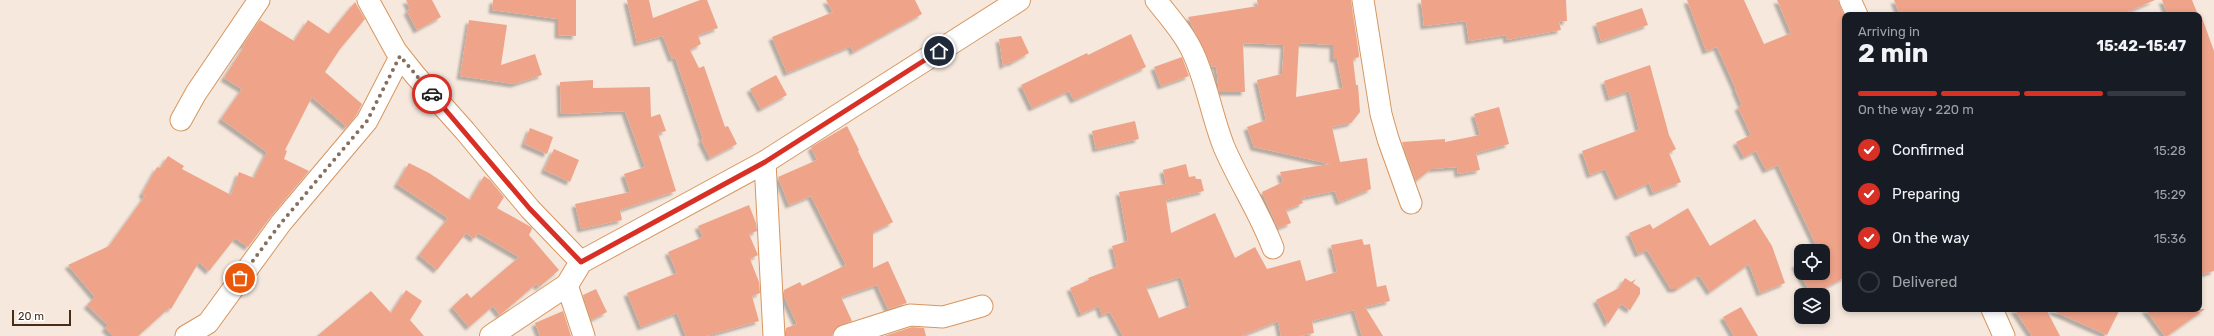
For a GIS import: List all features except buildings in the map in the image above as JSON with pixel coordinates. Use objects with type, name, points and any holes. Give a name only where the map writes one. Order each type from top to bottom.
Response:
[{"type":"street","points":[[181,120],[196,93],[259,0]]},
{"type":"street","points":[[368,0],[400,56],[530,209],[581,262]]},
{"type":"street","points":[[491,336],[567,285],[581,262],[765,162],[1019,0]]},
{"type":"street","points":[[1156,0],[1183,36],[1194,54],[1224,147],[1245,192],[1264,223],[1273,248]]},
{"type":"street","points":[[1362,0],[1381,114],[1388,139],[1411,203]]},
{"type":"street","points":[[1850,0],[1856,12]]},
{"type":"street","points":[[186,336],[208,323],[281,223],[367,121],[400,56]]},
{"type":"street","points":[[765,162],[774,336]]},
{"type":"street","points":[[567,285],[584,336]]},
{"type":"street","points":[[844,336],[910,315],[943,317],[982,306]]},
{"type":"street","points":[[1993,312],[2004,336]]},
{"type":"way so far","points":[[240,278],[281,223],[367,121],[400,56],[432,94]]},
{"type":"route","points":[[432,94],[465,130],[530,209],[581,262],[765,162],[939,51]]}]
